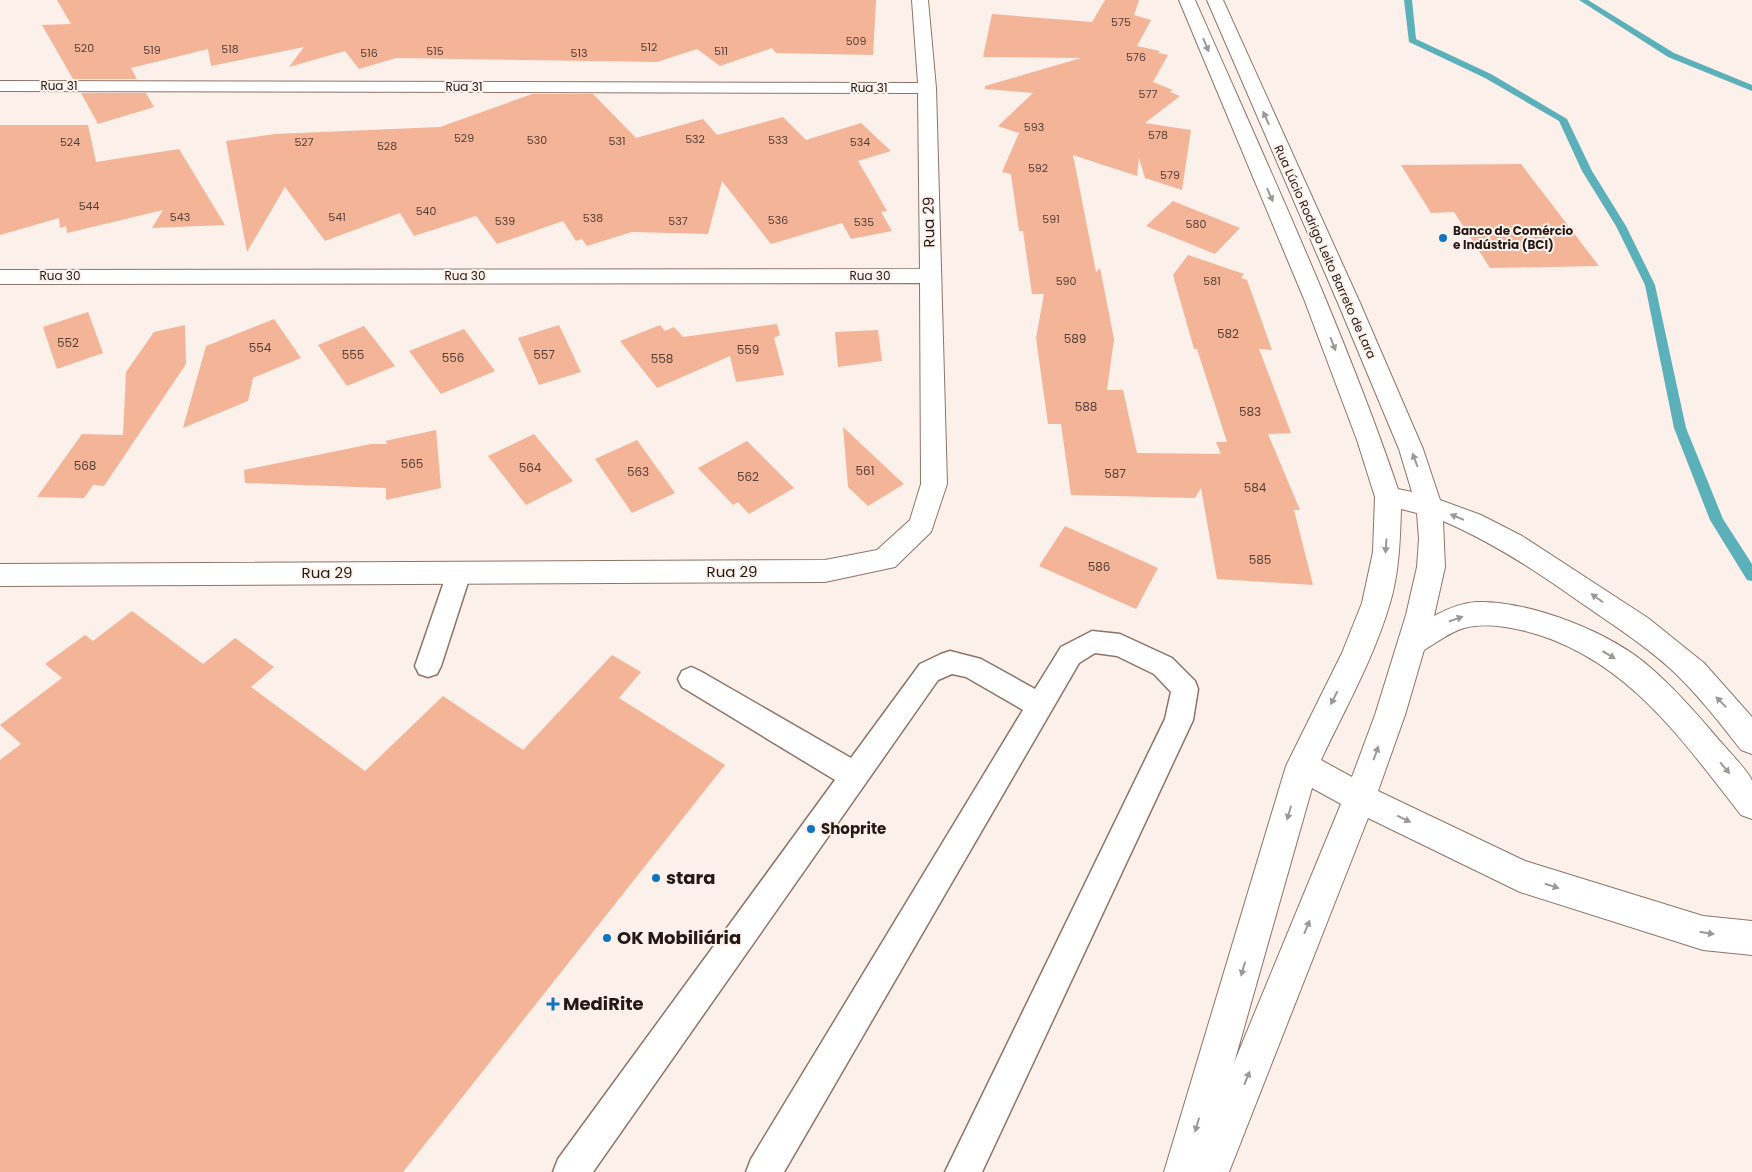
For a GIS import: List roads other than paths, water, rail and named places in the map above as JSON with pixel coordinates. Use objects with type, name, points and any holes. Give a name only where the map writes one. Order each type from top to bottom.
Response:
[{"type":"street","name":"Rua 29","points":[[0,575],[825,571],[885,559],[922,525],[934,484],[927,88],[920,0]]},
{"type":"street","name":"Rua Lúcio Rodrigo Leito Barreto de Lara","points":[[1188,0],[1315,300],[1366,432],[1388,497]]},
{"type":"street","name":"Rua Lúcio Rodrigo Leito Barreto de Lara","points":[[1209,1172],[1360,798],[1390,715],[1413,642],[1431,567],[1432,539],[1429,506],[1422,478],[1386,389],[1215,0]]},
{"type":"street","name":"Rua 31","points":[[0,86],[927,88]]},
{"type":"street","name":"Rua 30","points":[[0,276],[929,276]]},
{"type":"street","points":[[1184,1172],[1302,766],[1356,654],[1376,603],[1386,552],[1388,497],[1429,506],[1471,523],[1517,546],[1628,620],[1684,663],[1730,712],[1752,740]]},
{"type":"street","points":[[1413,642],[1457,618],[1476,614],[1510,616],[1540,622],[1578,638],[1610,655],[1640,676],[1690,727],[1752,804]]},
{"type":"street","points":[[1302,766],[1360,798],[1520,876],[1703,932],[1752,938]]},
{"type":"lane","points":[[428,666],[459,573]]},
{"type":"lane","points":[[764,1172],[1070,655],[1092,642],[1120,645],[1163,666],[1184,689],[1179,720],[963,1172]]},
{"type":"lane","points":[[571,1172],[929,672],[950,662],[972,667],[1041,706]]},
{"type":"lane","points":[[691,679],[855,776]]},
{"type":"waterway","points":[[1408,0],[1412,40],[1488,76],[1563,119],[1587,171],[1621,226],[1650,285],[1680,428],[1717,520],[1752,576]]},
{"type":"waterway","points":[[1583,0],[1671,55],[1752,88]]},
{"type":"place","name":"Banco de Comércio e Indústria (BCI)","points":[[1443,238]]},
{"type":"place","name":"Shoprite","points":[[811,829]]},
{"type":"place","name":"stara","points":[[656,878]]},
{"type":"place","name":"OK Mobiliária","points":[[607,938]]},
{"type":"place","name":"MediRite","points":[[553,1004]]}]
